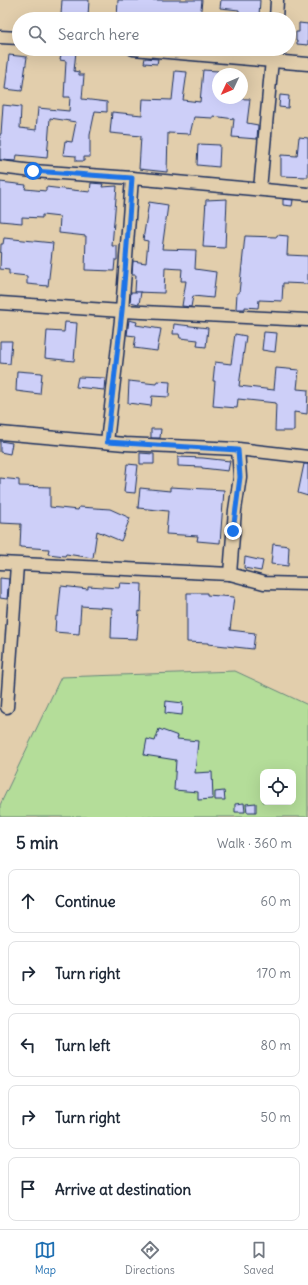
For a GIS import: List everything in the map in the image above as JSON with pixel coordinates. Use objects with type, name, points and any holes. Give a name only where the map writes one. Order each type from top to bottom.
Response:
[{"type":"street","points":[[276,12],[277,0]]},
{"type":"street","points":[[0,37],[12,38]]},
{"type":"street","points":[[208,56],[308,64]]},
{"type":"street","points":[[260,189],[272,56]]},
{"type":"street","points":[[0,167],[308,194]]},
{"type":"street","points":[[107,442],[122,311],[132,178]]},
{"type":"street","points":[[0,303],[122,311],[308,320]]},
{"type":"street","points":[[0,433],[107,442],[238,450],[308,457]]},
{"type":"street","points":[[230,574],[240,477],[238,450]]},
{"type":"street","points":[[0,563],[230,574],[264,583],[308,584]]},
{"type":"street","points":[[7,707],[17,565]]},
{"type":"green space","points":[[235,671],[308,705],[308,817],[0,817],[0,805],[61,677]]},
{"type":"building","points":[[62,0],[89,0],[88,12],[61,12]]},
{"type":"building","points":[[118,0],[202,0],[201,12],[117,12]]},
{"type":"building","points":[[221,0],[260,0],[259,12],[239,12],[239,10],[220,8]]},
{"type":"building","points":[[299,23],[308,24],[308,45],[297,44],[296,32],[299,32]]},
{"type":"building","points":[[9,55],[27,57],[22,91],[5,89]]},
{"type":"building","points":[[61,56],[76,56],[74,71],[79,72],[79,75],[84,75],[82,99],[107,102],[107,112],[95,111],[90,135],[90,157],[84,157],[84,161],[76,161],[76,156],[63,155],[65,141],[72,142],[76,122],[50,118],[47,158],[17,155],[16,161],[0,160],[0,134],[3,105],[21,107],[20,128],[36,130],[38,108],[69,111],[70,97],[64,97],[66,61],[60,60]]},
{"type":"building","points":[[145,58],[158,59],[157,64],[144,63]]},
{"type":"building","points":[[203,70],[212,71],[212,104],[248,104],[248,99],[250,99],[247,123],[258,125],[257,139],[232,137],[234,119],[213,116],[213,118],[194,117],[190,134],[168,133],[167,172],[139,169],[141,136],[110,133],[112,112],[142,115],[143,99],[172,100],[175,71],[187,72],[183,100],[200,102]]},
{"type":"building","points":[[280,95],[289,96],[288,108],[279,107]]},
{"type":"building","points":[[299,137],[308,138],[308,177],[281,176],[281,155],[297,156]]},
{"type":"building","points":[[198,144],[220,145],[219,167],[197,165]]},
{"type":"building","points":[[0,182],[26,185],[25,189],[46,191],[46,187],[90,192],[91,183],[103,184],[102,187],[117,186],[112,246],[117,246],[117,260],[115,260],[114,271],[85,270],[86,236],[59,233],[60,217],[42,215],[42,218],[22,217],[22,223],[0,221]]},
{"type":"building","points":[[227,199],[225,248],[203,247],[206,200]]},
{"type":"building","points":[[283,199],[293,200],[292,206],[283,205]]},
{"type":"building","points":[[149,202],[168,205],[162,249],[196,250],[195,269],[216,272],[213,298],[193,296],[191,307],[182,306],[186,281],[181,281],[182,269],[165,268],[164,293],[135,292],[136,275],[132,275],[133,261],[146,263],[148,241],[143,240]]},
{"type":"building","points":[[277,235],[288,236],[287,255],[308,256],[308,284],[283,283],[282,301],[259,300],[258,308],[245,307],[245,309],[236,309],[245,236],[277,237]]},
{"type":"building","points":[[4,238],[53,243],[48,286],[27,284],[27,276],[9,274],[9,270],[0,269],[1,244],[3,244]]},
{"type":"building","points":[[131,292],[141,292],[139,304],[130,302]]},
{"type":"building","points":[[129,320],[137,322],[136,325],[161,329],[157,351],[134,348],[136,336],[127,335]]},
{"type":"building","points":[[65,322],[77,323],[74,361],[45,358],[47,331],[64,332]]},
{"type":"building","points":[[174,324],[208,328],[206,347],[197,346],[198,340],[180,338],[179,334],[173,334]]},
{"type":"building","points":[[264,332],[277,333],[275,352],[262,350]]},
{"type":"building","points":[[235,334],[246,336],[239,386],[274,390],[276,368],[299,370],[297,389],[308,390],[307,414],[294,412],[294,431],[275,431],[276,403],[238,399],[237,408],[213,406],[215,362],[231,364]]},
{"type":"building","points":[[0,341],[12,341],[10,364],[0,363]]},
{"type":"building","points":[[17,371],[42,373],[40,394],[16,391]]},
{"type":"building","points":[[78,377],[105,378],[104,390],[76,387]]},
{"type":"building","points":[[129,381],[156,384],[157,381],[170,382],[169,397],[152,396],[151,406],[128,403]]},
{"type":"building","points":[[151,429],[161,429],[160,438],[151,438]]},
{"type":"building","points":[[0,441],[12,443],[10,454],[0,452]]},
{"type":"building","points":[[140,453],[154,454],[154,464],[140,464]]},
{"type":"building","points":[[178,457],[230,461],[228,471],[202,467],[178,466]]},
{"type":"building","points":[[127,464],[138,465],[135,493],[124,492]]},
{"type":"building","points":[[304,464],[308,464],[308,496],[298,493]]},
{"type":"building","points":[[0,478],[19,480],[19,486],[50,487],[50,507],[78,510],[79,507],[110,509],[130,518],[121,541],[97,531],[93,558],[66,554],[65,556],[48,554],[49,549],[20,547],[21,524],[0,523]]},
{"type":"building","points":[[170,487],[224,490],[220,543],[197,541],[198,536],[166,534],[168,511],[138,508],[140,488],[170,491]]},
{"type":"building","points":[[273,544],[289,546],[288,566],[271,564]]},
{"type":"building","points":[[245,557],[263,561],[261,571],[244,568]]},
{"type":"building","points":[[0,578],[9,579],[7,599],[0,598]]},
{"type":"building","points":[[120,583],[142,584],[141,612],[139,611],[137,639],[111,638],[112,608],[81,606],[79,634],[55,632],[61,586],[88,589],[88,586],[119,588]]},
{"type":"building","points":[[187,593],[207,593],[207,595],[234,597],[230,630],[255,633],[253,649],[208,643],[187,642]]},
{"type":"building","points":[[166,701],[183,703],[182,715],[165,713]]},
{"type":"building","points":[[159,729],[178,736],[177,739],[198,741],[195,773],[212,772],[213,799],[198,800],[198,792],[174,790],[176,760],[144,755],[147,739],[155,741]]},
{"type":"building","points":[[224,791],[225,800],[215,800],[215,792]]},
{"type":"building","points":[[244,803],[245,812],[235,812],[235,804]]},
{"type":"building","points":[[256,803],[256,812],[247,812],[246,804]]},
{"type":"route","points":[[33,171],[132,178],[122,311],[107,442],[238,450],[240,477],[233,531]]}]
